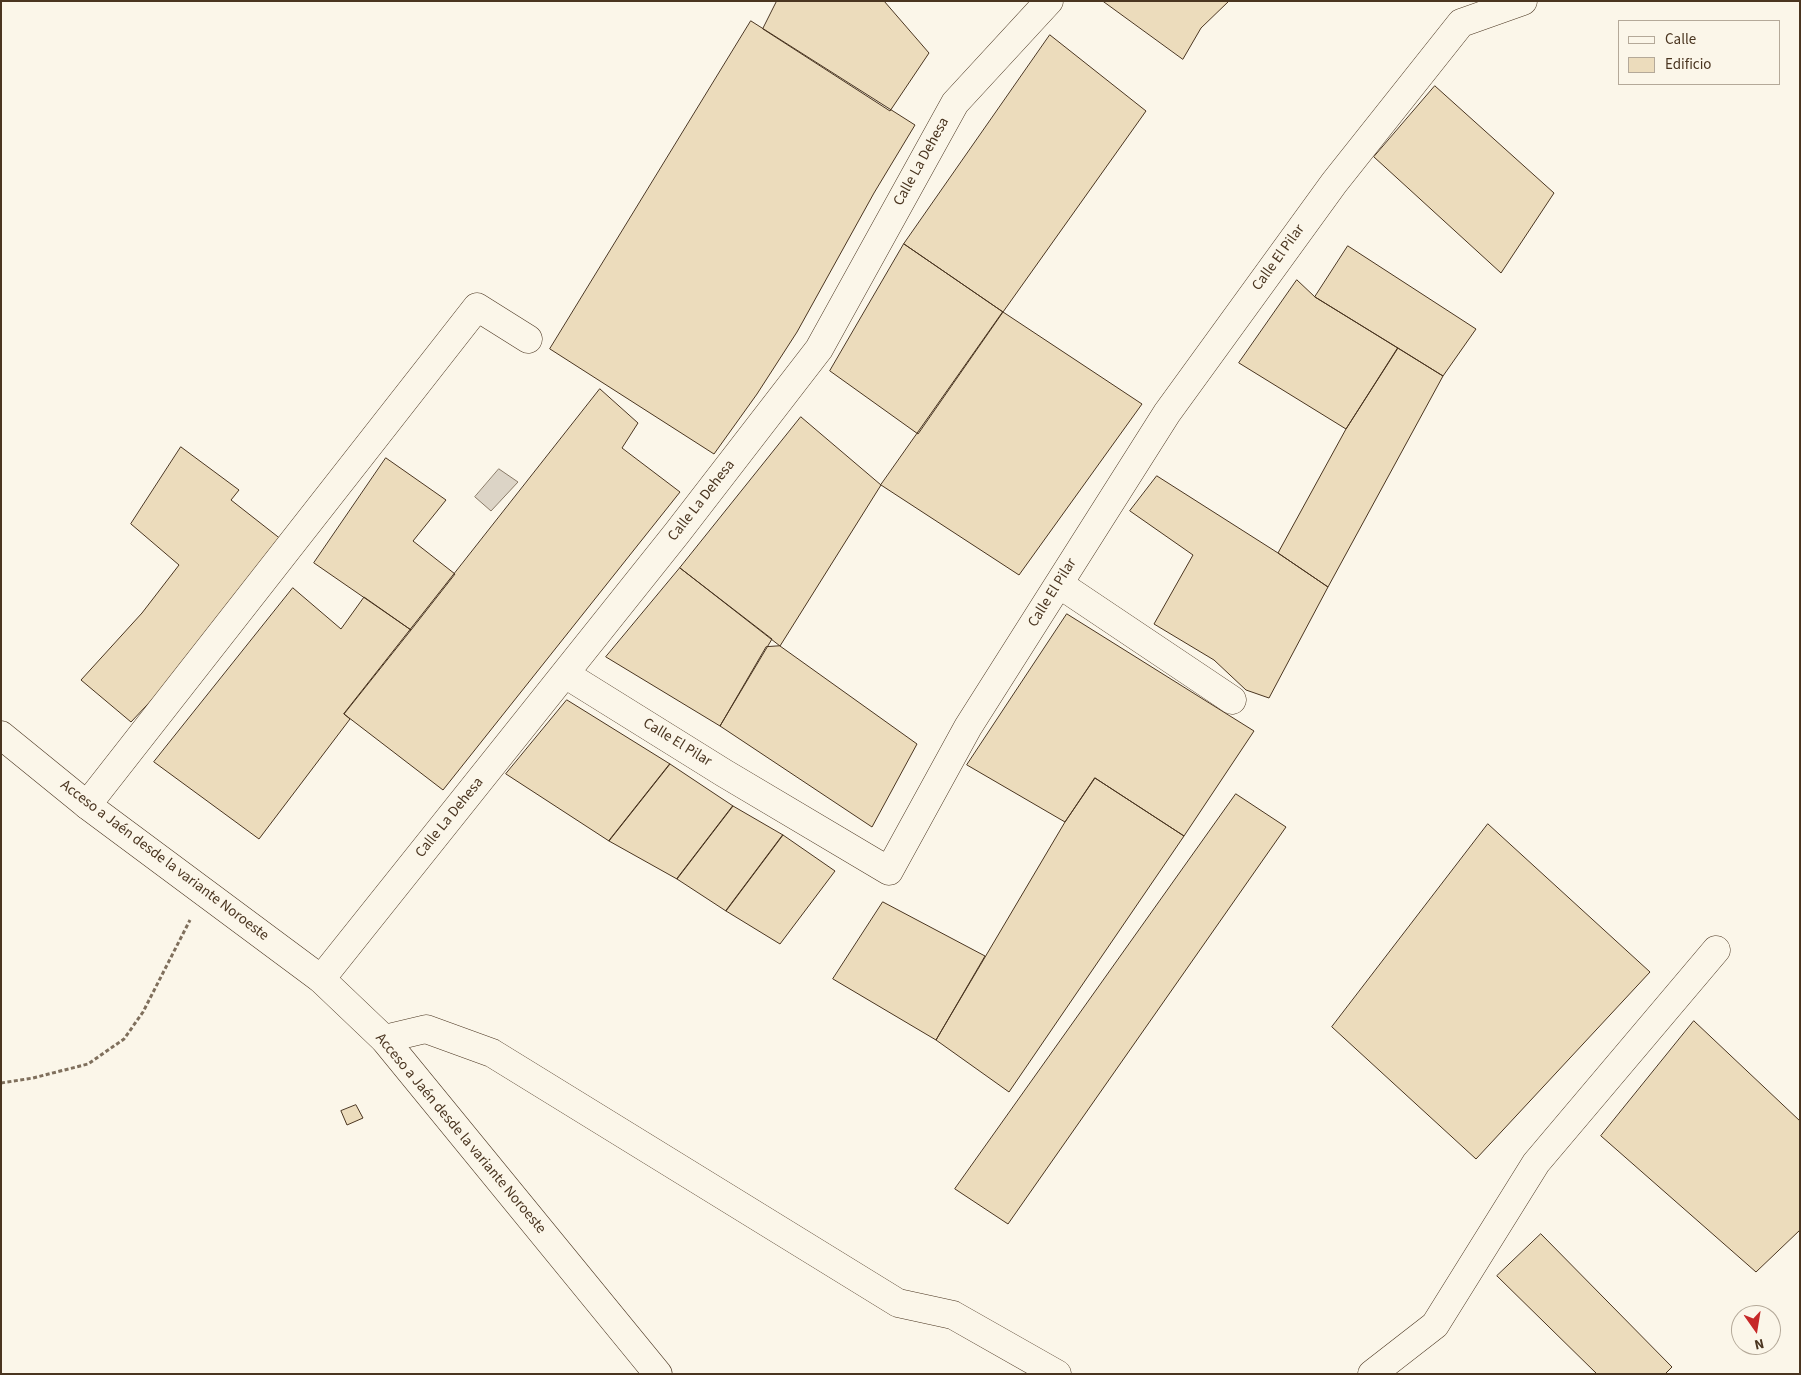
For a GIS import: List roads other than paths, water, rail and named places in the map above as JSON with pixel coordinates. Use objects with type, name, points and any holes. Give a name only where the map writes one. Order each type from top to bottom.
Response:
[{"type":"street","name":"Calle La Dehesa","points":[[321,980],[677,533],[819,349],[955,103],[1050,1]]},
{"type":"street","name":"Calle El Pilar","points":[[565,674],[724,773],[889,871],[968,727],[1167,413],[1334,182],[1461,23],[1523,1]]},
{"type":"street","points":[[87,805],[477,307],[528,339]]},
{"type":"street","points":[[1059,584],[1232,700]]},
{"type":"street","name":"Acceso a Jaén desde la variante Noroeste","points":[[1,735],[87,805],[321,980],[384,1039],[658,1374]]},
{"type":"street","points":[[1372,1374],[1435,1325],[1536,1163],[1716,950]]},
{"type":"street","points":[[384,1039],[426,1029],[492,1052],[898,1303],[953,1315],[1057,1374]]}]
